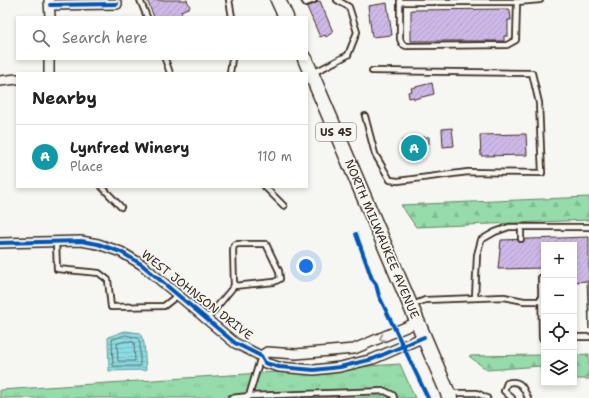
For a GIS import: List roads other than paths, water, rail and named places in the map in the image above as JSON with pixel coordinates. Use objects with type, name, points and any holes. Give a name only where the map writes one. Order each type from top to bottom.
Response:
[{"type":"main road","points":[[278,0],[286,16]]},
{"type":"main road","name":"NORTH MILWAUKEE AVENUE","points":[[305,60],[309,74],[449,395]]},
{"type":"street","points":[[50,16],[50,2],[117,4]]},
{"type":"street","points":[[49,60],[49,72]]},
{"type":"street","points":[[0,80],[16,79]]},
{"type":"street","name":"WEST JOHNSON DRIVE","points":[[0,243],[81,241],[98,244],[121,252],[141,264],[235,343],[261,356],[265,363],[279,367],[332,369],[373,359],[424,337]]},
{"type":"street","points":[[261,356],[267,352],[296,354],[354,349],[418,322]]},
{"type":"lane","points":[[140,0],[147,16]]},
{"type":"lane","points":[[229,0],[232,16]]},
{"type":"lane","points":[[304,0],[306,3],[314,0]]},
{"type":"lane","points":[[309,74],[348,55],[357,32],[349,7],[337,0]]},
{"type":"lane","points":[[517,2],[516,40],[513,44],[406,46],[402,44],[400,39],[400,1],[517,2],[540,0]]},
{"type":"lane","points":[[165,60],[170,72]]},
{"type":"lane","points":[[230,72],[232,60]]},
{"type":"lane","points":[[365,116],[375,154],[390,180],[398,181],[468,172],[542,173],[539,103],[532,73],[372,71]]},
{"type":"lane","points":[[103,188],[121,207]]},
{"type":"lane","points":[[266,188],[284,206]]},
{"type":"lane","points":[[475,298],[477,255],[481,240],[509,227],[589,227]]},
{"type":"lane","points":[[521,227],[521,239]]},
{"type":"lane","points":[[56,242],[57,269],[99,273],[108,280],[110,307],[164,306],[178,295]]},
{"type":"lane","points":[[207,319],[234,286],[234,245],[266,244],[279,271],[280,279],[274,282],[234,286]]},
{"type":"lane","points":[[411,306],[425,300],[504,296],[524,301],[541,301]]},
{"type":"lane","points":[[577,337],[589,336]]},
{"type":"lane","points":[[248,397],[261,356]]},
{"type":"lane","points":[[512,398],[504,391],[506,383],[517,381],[523,386],[528,398]]},
{"type":"lane","points":[[231,398],[385,391],[393,395],[394,398]]},
{"type":"lane","points":[[449,395],[477,393],[486,397]]},
{"type":"water","points":[[125,331],[140,333],[144,343],[146,370],[109,371],[108,337]]},
{"type":"place","name":"Lynfred Winery","points":[[414,148]]}]
